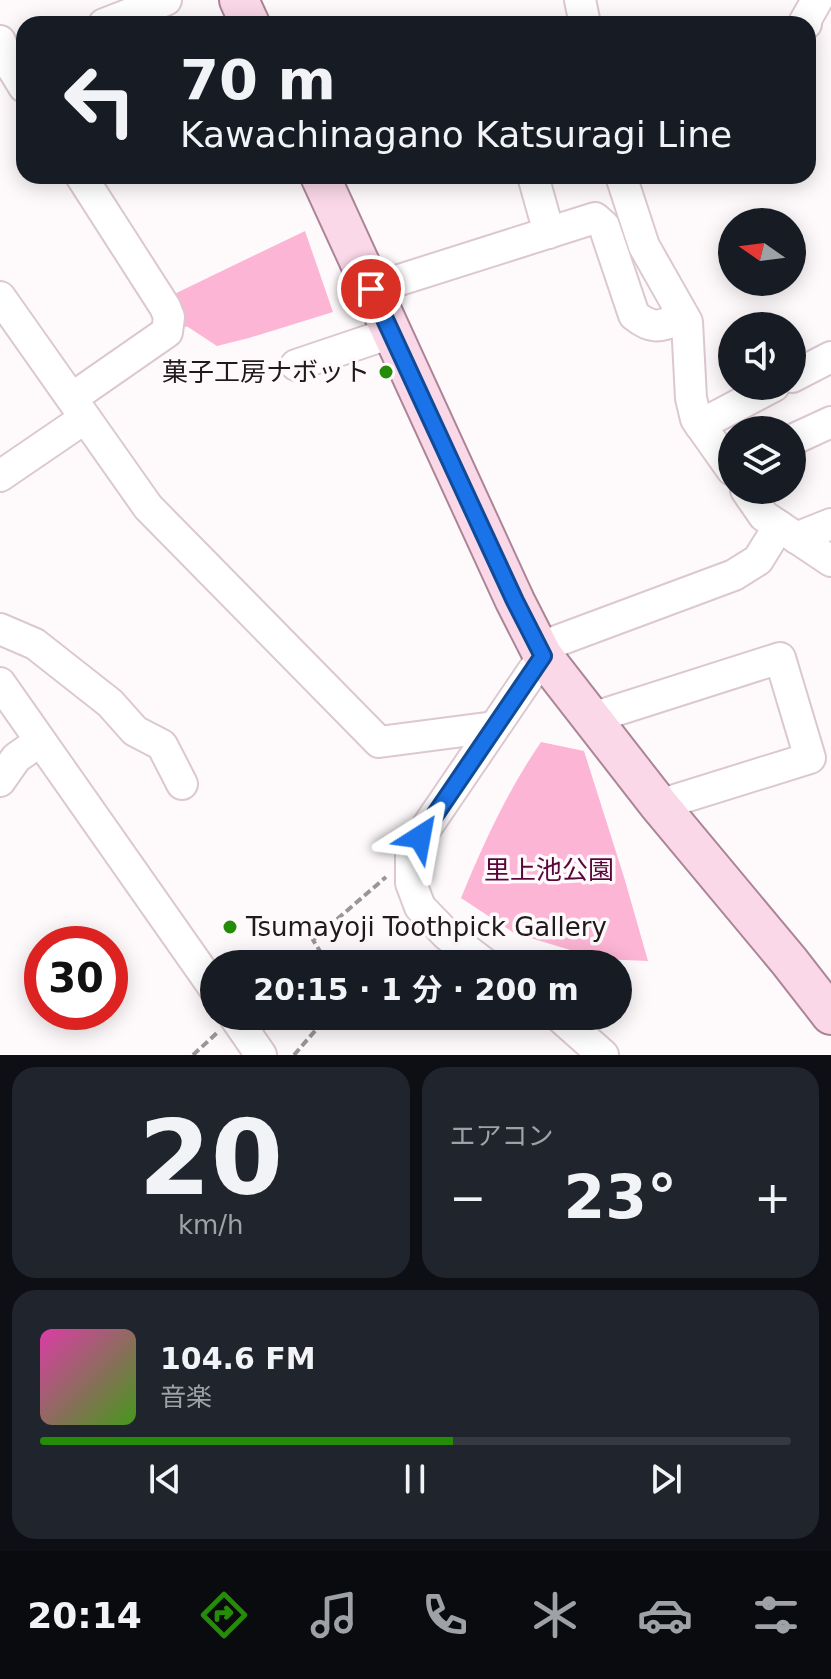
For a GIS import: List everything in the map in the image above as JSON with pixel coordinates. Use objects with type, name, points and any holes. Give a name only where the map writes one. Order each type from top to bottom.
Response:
[{"type":"main road","points":[[324,184],[541,652],[659,805],[831,1015]]},
{"type":"street","points":[[125,16],[166,0]]},
{"type":"street","points":[[0,476],[167,332],[169,317],[165,307],[86,184]]},
{"type":"street","points":[[535,184],[549,233]]},
{"type":"street","points":[[624,184],[644,246],[687,322],[691,398],[696,419],[718,450]]},
{"type":"street","points":[[371,289],[595,218],[604,226],[634,315],[645,324],[658,326],[684,317]]},
{"type":"street","points":[[0,297],[148,507],[379,742],[494,727]]},
{"type":"street","points":[[296,365],[391,333]]},
{"type":"street","points":[[806,370],[831,357]]},
{"type":"street","points":[[700,425],[747,400]]},
{"type":"street","points":[[806,434],[831,422]]},
{"type":"street","points":[[756,504],[764,516],[831,561]]},
{"type":"street","points":[[467,950],[420,907],[411,883],[411,856],[420,837],[541,652],[734,575],[758,560],[788,532],[831,524]]},
{"type":"street","points":[[0,629],[35,644],[110,703],[135,731],[162,745],[182,784]]},
{"type":"street","points":[[592,718],[780,658],[810,758],[659,805]]},
{"type":"street","points":[[0,683],[200,968]]},
{"type":"street","points":[[0,781],[16,758],[40,741]]},
{"type":"street","points":[[244,1030],[261,1055]]},
{"type":"street","points":[[575,1030],[603,1055]]},
{"type":"path","points":[[319,950],[313,940],[411,856]]},
{"type":"path","points":[[193,1055],[219,1030]]},
{"type":"path","points":[[294,1055],[316,1030]]},
{"type":"green space","points":[[305,231],[333,312],[217,346],[188,327],[178,326],[166,298]]},
{"type":"green space","name":"里上池公園","points":[[541,742],[584,751],[648,961],[632,960],[632,950],[570,950],[514,933],[461,898],[518,779]]},
{"type":"place","name":"菓子工房ナボット","points":[[386,372]]},
{"type":"place","name":"Tsumayoji Toothpick Gallery","points":[[230,927]]},
{"type":"route","points":[[371,289],[543,656],[420,837]]}]
